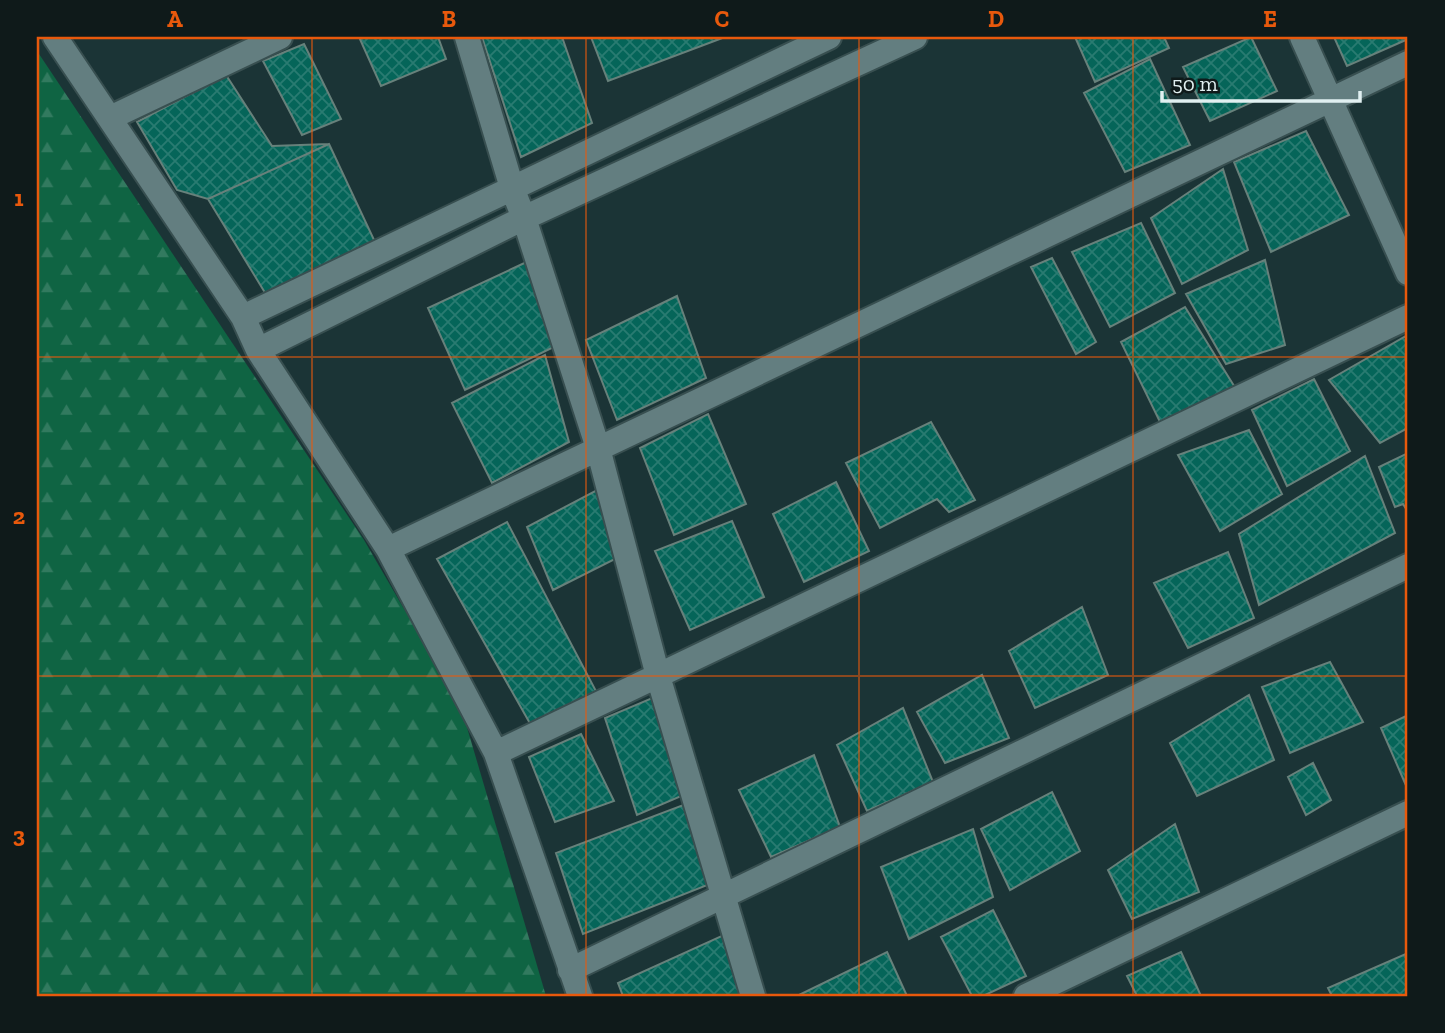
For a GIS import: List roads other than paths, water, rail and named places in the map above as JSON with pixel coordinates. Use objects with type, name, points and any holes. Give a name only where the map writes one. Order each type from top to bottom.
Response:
[{"type":"street","points":[[54,37],[243,317],[258,350],[388,549],[496,753],[580,996]]},
{"type":"street","points":[[110,118],[280,37]]},
{"type":"street","points":[[467,37],[512,188],[598,448],[658,676],[753,996]]},
{"type":"street","points":[[243,317],[829,37]]},
{"type":"street","points":[[258,350],[524,218],[915,37]]},
{"type":"street","points":[[1302,37],[1408,273]]},
{"type":"street","points":[[388,549],[1408,64]]},
{"type":"street","points":[[496,753],[1408,317]]},
{"type":"street","points":[[569,970],[1408,566]]},
{"type":"street","points":[[1026,996],[1408,813]]}]
